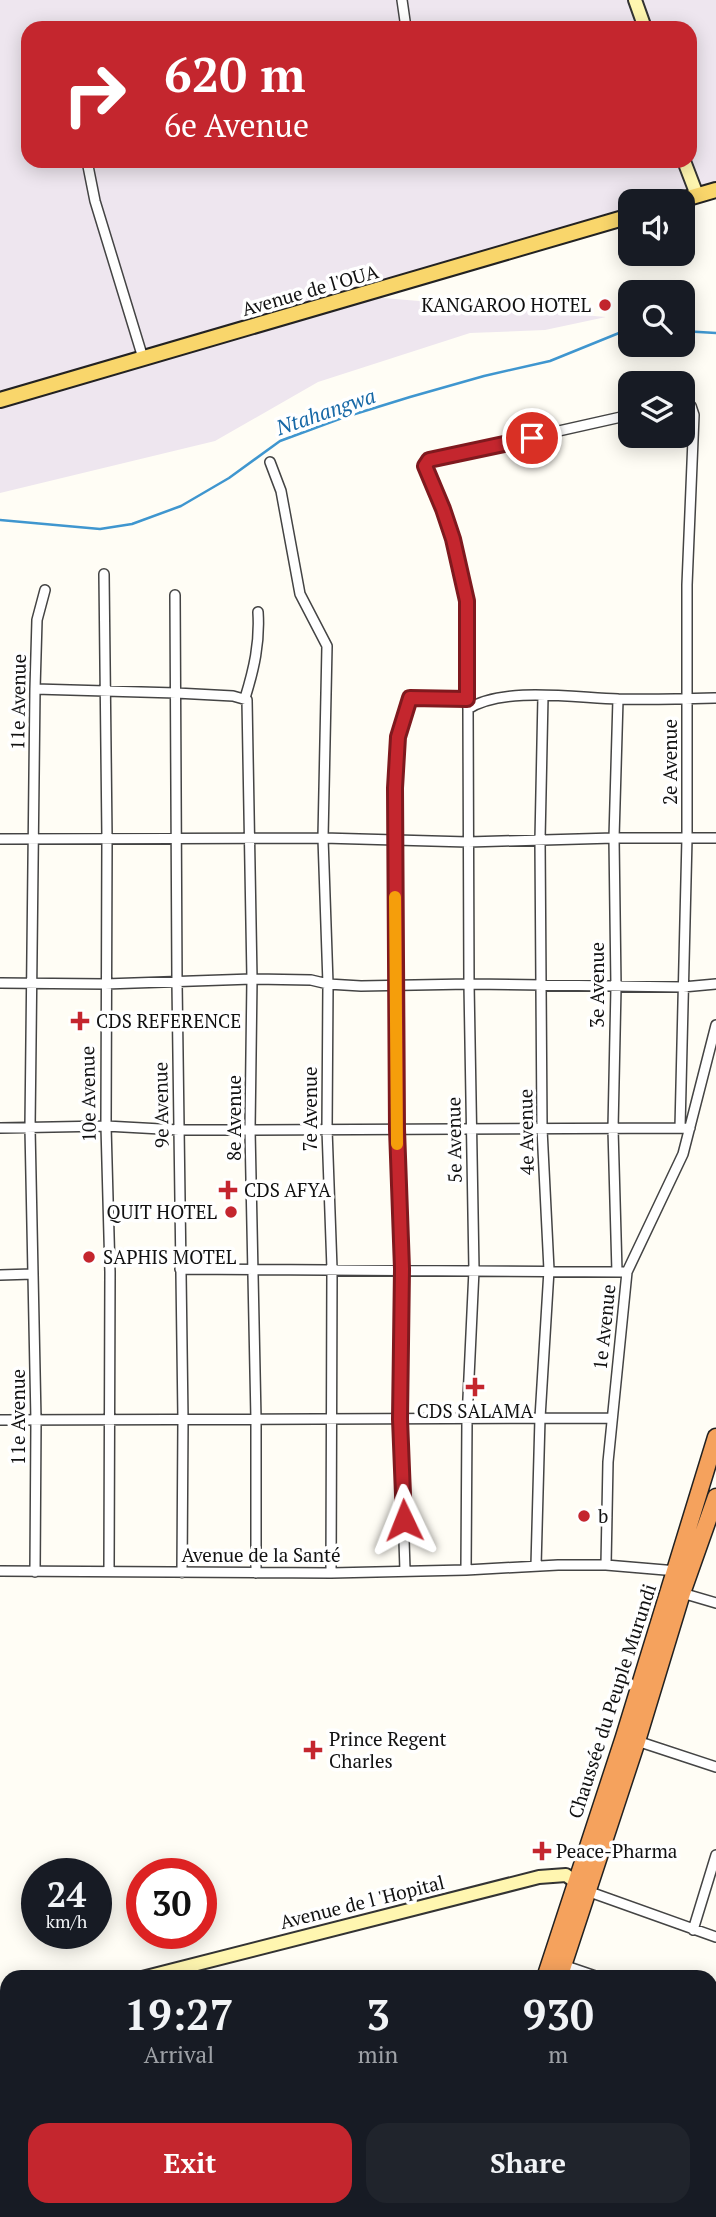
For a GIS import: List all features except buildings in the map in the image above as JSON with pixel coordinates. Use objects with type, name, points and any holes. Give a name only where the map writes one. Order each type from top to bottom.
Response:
[{"type":"highway","name":"Chaussée du Peuple Murundi","points":[[561,1970],[582,1887],[682,1572],[716,1437]]},
{"type":"highway","name":"Chaussée du Peuple Murundi","points":[[548,1970],[637,1741],[682,1593],[682,1572],[713,1518],[716,1497]]},
{"type":"main road","points":[[697,195],[716,190]]},
{"type":"main road","name":"Avenue de l'OUA","points":[[0,400],[618,219]]},
{"type":"street","points":[[402,0],[406,21]]},
{"type":"street","points":[[635,0],[642,21]]},
{"type":"street","points":[[88,168],[95,201],[143,358]]},
{"type":"street","points":[[687,168],[697,195]]},
{"type":"street","points":[[467,704],[467,601],[453,539],[425,466],[429,460],[618,418]]},
{"type":"street","name":"2e Avenue","points":[[685,1128],[682,987],[687,838],[687,585],[693,448]]},
{"type":"street","name":"7e Avenue","points":[[270,462],[286,512],[300,594],[327,646],[323,838],[332,1269],[331,1573]]},
{"type":"street","name":"10e Avenue","points":[[104,574],[106,1126],[110,1272],[109,1571]]},
{"type":"street","name":"11e Avenue","points":[[35,1572],[36,1420],[30,1128],[35,690],[37,620],[45,590]]},
{"type":"street","name":"9e Avenue","points":[[175,594],[178,1130],[183,1419],[182,1573]]},
{"type":"street","name":"8e Avenue","points":[[256,1573],[254,1269],[250,1130],[252,979],[246,701],[257,654],[258,612]]},
{"type":"street","points":[[35,690],[176,693],[246,701]]},
{"type":"street","points":[[405,1570],[400,1419],[402,1269],[397,1129],[395,839],[398,737],[408,701],[412,697],[467,704],[504,697],[544,696],[618,699],[716,698]]},
{"type":"street","name":"4e Avenue","points":[[536,1566],[540,1418],[549,1270],[542,1129],[540,840],[544,696]]},
{"type":"street","name":"3e Avenue","points":[[618,699],[614,838],[616,986],[613,1129],[622,1272]]},
{"type":"street","name":"5e Avenue","points":[[466,1570],[467,1420],[474,1270],[467,704]]},
{"type":"street","points":[[0,839],[323,838],[468,842],[716,838]]},
{"type":"street","points":[[0,983],[105,984],[252,979],[396,986],[469,984],[682,987],[716,984]]},
{"type":"street","name":"1e Avenue","points":[[606,1565],[608,1462],[622,1272],[683,1154],[685,1128],[716,1025]]},
{"type":"street","points":[[0,1128],[685,1128]]},
{"type":"street","points":[[180,1269],[622,1272]]},
{"type":"street","points":[[0,1275],[33,1274]]},
{"type":"street","points":[[0,1420],[612,1418]]},
{"type":"street","name":"Avenue de la Santé","points":[[0,1572],[331,1573],[606,1565],[682,1572]]},
{"type":"street","points":[[682,1593],[716,1603]]},
{"type":"street","points":[[637,1741],[716,1767]]},
{"type":"street","points":[[693,1930],[716,1855]]},
{"type":"street","name":"Avenue de l 'Hopital","points":[[173,1970],[553,1874],[566,1875],[582,1887]]},
{"type":"street","points":[[582,1887],[716,1937]]},
{"type":"shaded area","points":[[0,0],[716,0],[716,190],[695,196],[695,189],[618,189],[618,220],[360,296],[606,317],[545,330],[470,333],[318,382],[215,441],[0,493]]},
{"type":"waterway","name":"Ntahangwa","points":[[695,332],[716,333]]},
{"type":"waterway","name":"Ntahangwa","points":[[0,520],[100,529],[132,524],[181,506],[229,478],[280,441],[410,397],[550,361],[618,333]]},
{"type":"slow traffic","points":[[395,897],[397,1144]]},
{"type":"place","name":"KANGAROO HOTEL","points":[[605,305]]},
{"type":"place","name":"CDS REFERENCE","points":[[80,1021]]},
{"type":"place","name":"CDS AFYA","points":[[228,1190]]},
{"type":"place","name":"QUIT HOTEL","points":[[231,1212]]},
{"type":"place","name":"SAPHIS MOTEL","points":[[89,1257]]},
{"type":"place","name":"CDS SALAMA","points":[[475,1387]]},
{"type":"place","name":"b","points":[[584,1516]]},
{"type":"place","name":"Prince Regent Charles","points":[[313,1750]]},
{"type":"place","name":"Peace-Pharma","points":[[542,1851]]},
{"type":"route","points":[[404,1520],[400,1419],[402,1269],[397,1129],[395,788],[398,737],[410,698],[467,699],[467,601],[453,539],[425,466],[429,460],[532,438]]}]
